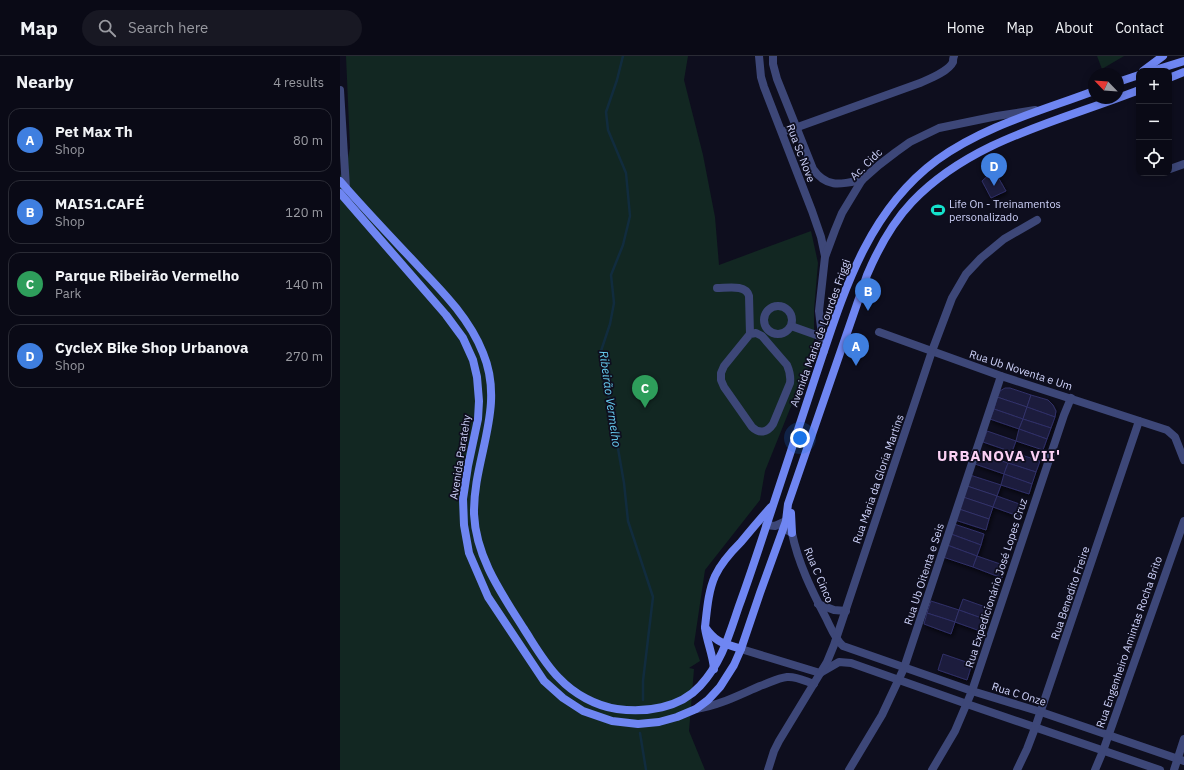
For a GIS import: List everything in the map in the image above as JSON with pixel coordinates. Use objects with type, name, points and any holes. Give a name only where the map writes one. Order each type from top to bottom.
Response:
[{"type":"street","name":"Rua Sc Nove","points":[[759,56],[761,77],[764,87],[821,237],[825,257]]},
{"type":"street","points":[[773,56],[777,79],[810,165],[815,173],[821,179],[832,184],[862,180]]},
{"type":"street","points":[[782,132],[920,83],[940,74],[948,68],[952,63],[954,56]]},
{"type":"street","points":[[1147,68],[1163,56]]},
{"type":"street","points":[[1162,68],[1184,61]]},
{"type":"street","points":[[1172,77],[1184,72]]},
{"type":"street","points":[[1124,80],[1136,75]]},
{"type":"street","points":[[340,90],[343,190]]},
{"type":"street","points":[[696,709],[708,700],[720,687],[741,649],[749,622],[786,521],[788,504],[867,275],[880,247],[893,226],[925,189],[945,173],[984,149],[1042,125],[1136,91]]},
{"type":"street","name":"Avenida Maria de Lourdes Friggi","points":[[694,692],[714,669],[726,645],[824,351],[857,262],[880,221],[908,186],[934,163],[967,141],[993,129],[1088,93]]},
{"type":"street","name":"Ac. Cidc","points":[[824,351],[819,311],[825,257],[842,213],[862,180],[910,142],[939,128],[997,116],[1052,107]]},
{"type":"street","points":[[1172,168],[1184,164]]},
{"type":"street","name":"Avenida Paratehy","points":[[340,181],[343,190],[446,314],[463,338],[473,360],[477,377],[479,401],[478,419],[463,499],[464,525],[469,553],[488,597],[544,681],[563,698],[583,710],[612,721],[638,724],[659,722],[696,709]]},
{"type":"street","name":"Avenida Paratehy","points":[[343,190],[440,289],[471,327],[487,361],[491,383],[491,406],[490,417],[477,473],[474,517],[476,533],[479,547],[490,573],[538,652],[558,678],[569,688],[591,701],[608,708],[649,710],[666,706],[688,697],[694,692]]},
{"type":"street","name":"Rua Maria da Gloria Martins","points":[[768,770],[779,741],[827,662],[846,611],[932,352],[952,298],[963,279],[974,265],[992,248],[1004,239],[1037,220]]},
{"type":"street","points":[[717,288],[741,288],[748,292],[750,334]]},
{"type":"street","points":[[778,306],[785,308],[791,314],[791,326],[782,334],[774,334],[765,329],[765,315],[770,309],[778,306]]},
{"type":"street","points":[[749,313],[765,329],[787,365],[791,377],[790,383],[773,424],[770,429],[761,432],[752,427],[724,387],[721,380],[721,373],[724,366],[750,334],[765,329]]},
{"type":"street","points":[[791,326],[822,338]]},
{"type":"street","name":"Rua Ub Noventa e Um","points":[[879,332],[1001,376],[1168,430],[1173,435],[1184,460]]},
{"type":"street","name":"Rua Ub Oitenta e Seis","points":[[849,770],[882,715],[899,681],[1001,376]]},
{"type":"street","name":"Rua Expedicionário José Lopes Cruz","points":[[932,770],[955,731],[972,691],[1071,398]]},
{"type":"street","name":"Rua Benedito Freire","points":[[1017,770],[1027,749],[1041,712],[1139,421]]},
{"type":"street","points":[[714,669],[706,639],[705,627],[708,601],[712,586],[716,575],[728,557],[773,504]]},
{"type":"street","points":[[788,504],[791,514],[792,533]]},
{"type":"street","points":[[766,525],[775,526],[786,521]]},
{"type":"street","name":"Rua C Cinco","points":[[786,521],[785,529],[792,533],[798,558],[818,604],[839,643],[848,649]]},
{"type":"street","name":"Rua Engenheiro Amintas Rocha Brito","points":[[1095,770],[1184,521]]},
{"type":"street","points":[[818,604],[834,610],[846,611]]},
{"type":"street","points":[[705,627],[714,638],[726,645],[820,673],[836,663],[843,662],[860,666],[899,681],[1160,770]]},
{"type":"street","name":"Rua C Onze","points":[[848,649],[972,691],[1041,712],[1181,760]]},
{"type":"street","points":[[696,709],[706,708],[718,704],[786,677],[798,678],[814,684]]},
{"type":"street","points":[[1174,770],[1181,760],[1184,739]]},
{"type":"green space","points":[[346,56],[688,56],[684,80],[703,155],[715,217],[719,265],[811,231],[818,263],[814,310],[814,360],[802,379],[765,471],[760,500],[705,570],[694,644],[700,661],[689,668],[694,669],[689,731],[705,770],[340,770],[340,175],[345,172],[350,148]]},
{"type":"green space","points":[[1097,56],[1124,56],[1104,68],[1102,68]]},
{"type":"building","points":[[994,170],[1006,191],[991,198],[982,181]]},
{"type":"building","points":[[1005,388],[1010,388],[1031,395],[1027,407],[997,397],[1000,391]]},
{"type":"building","points":[[1031,395],[1048,400],[1056,411],[1055,417],[1027,407]]},
{"type":"building","points":[[997,397],[1027,407],[1023,419],[994,409]]},
{"type":"building","points":[[1027,407],[1055,417],[1051,428],[1023,419]]},
{"type":"building","points":[[994,409],[1023,419],[1019,429],[990,419]]},
{"type":"building","points":[[1023,419],[1051,428],[1047,439],[1019,429]]},
{"type":"building","points":[[1019,429],[1047,439],[1043,450],[1016,441]]},
{"type":"building","points":[[987,431],[1016,441],[1012,452],[983,442]]},
{"type":"building","points":[[1012,452],[1040,461],[1036,472],[1008,463]]},
{"type":"building","points":[[978,453],[1008,463],[1004,474],[975,464]]},
{"type":"building","points":[[1008,463],[1036,472],[1032,484],[1004,474]]},
{"type":"building","points":[[1004,474],[1032,484],[1029,494],[1001,485]]},
{"type":"building","points":[[970,475],[1001,485],[997,496],[967,486]]},
{"type":"building","points":[[967,486],[997,496],[993,507],[963,497]]},
{"type":"building","points":[[997,496],[1025,506],[1021,517],[993,507]]},
{"type":"building","points":[[963,497],[993,507],[989,519],[959,509]]},
{"type":"building","points":[[959,509],[989,519],[986,530],[955,520]]},
{"type":"building","points":[[954,524],[984,534],[981,545],[951,534]]},
{"type":"building","points":[[951,534],[981,545],[977,556],[947,545]]},
{"type":"building","points":[[947,545],[977,556],[973,567],[943,557]]},
{"type":"building","points":[[977,556],[1006,566],[1002,578],[973,567]]},
{"type":"building","points":[[963,599],[991,609],[987,620],[959,610]]},
{"type":"building","points":[[931,601],[959,610],[955,622],[927,613]]},
{"type":"building","points":[[959,610],[987,620],[983,632],[955,622]]},
{"type":"building","points":[[927,613],[955,622],[951,634],[924,624]]},
{"type":"building","points":[[943,654],[972,664],[967,680],[938,670]]},
{"type":"waterway","name":"Ribeirão Vermelho","points":[[623,56],[617,80],[606,112],[608,130],[626,173],[630,216],[623,245],[611,275],[614,303],[610,324],[601,351],[624,483],[628,521],[653,597],[643,681],[643,700]]},
{"type":"waterway","name":"Ribeirão Vermelho","points":[[640,733],[646,770]]},
{"type":"place","name":"CycleX Bike Shop Urbanova","points":[[994,186]]},
{"type":"place","name":"Life On - Treinamentos personalizado","points":[[938,210]]},
{"type":"place","name":"MAIS1.CAFÉ","points":[[868,311]]},
{"type":"place","name":"Pet Max Th","points":[[856,366]]},
{"type":"place","name":"Parque Ribeirão Vermelho","points":[[645,408]]},
{"type":"district","name":"URBANOVA VII'","points":[[999,456]]}]
